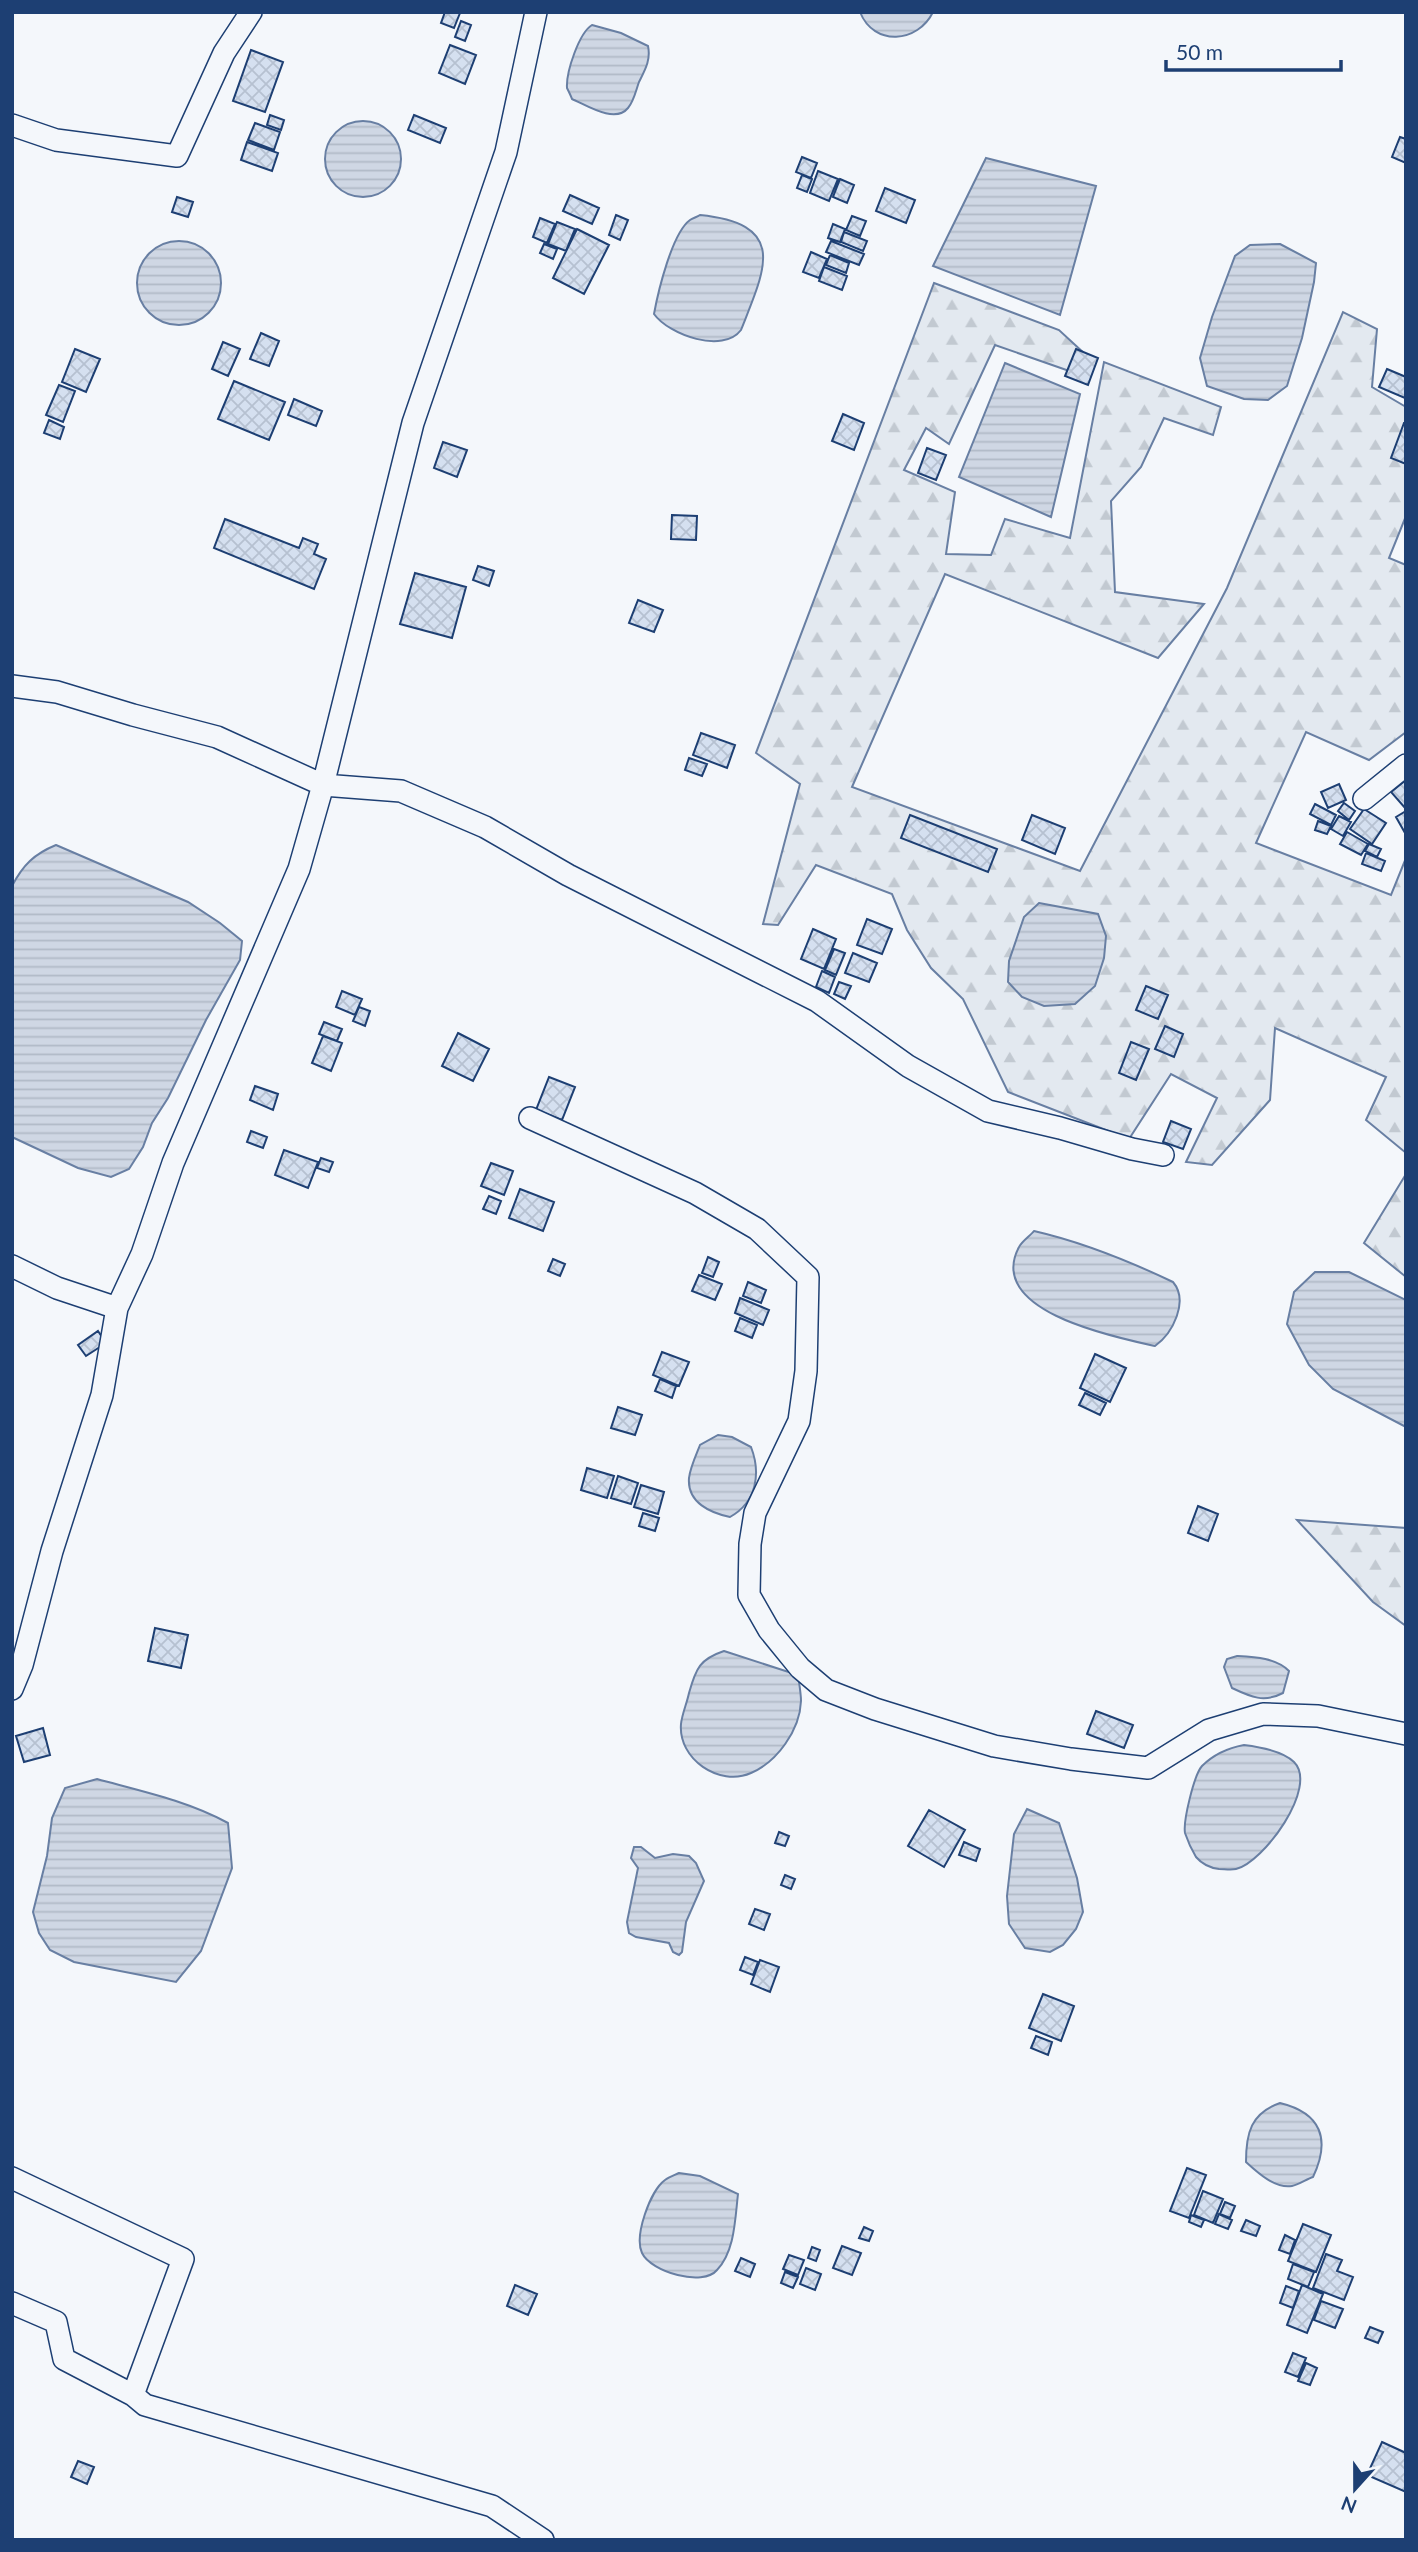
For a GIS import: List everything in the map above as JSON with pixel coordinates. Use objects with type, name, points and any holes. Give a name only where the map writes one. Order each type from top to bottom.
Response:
[{"type":"street","points":[[12,125],[56,139],[177,156],[224,53],[251,12]]},
{"type":"street","points":[[12,1689],[22,1665],[52,1551],[102,1395],[117,1308],[142,1254],[173,1163],[299,869],[323,785],[413,423],[506,152],[536,12]]},
{"type":"street","points":[[12,686],[57,692],[217,737],[323,785],[401,791],[485,827],[568,875],[817,1001],[908,1066],[988,1111],[1163,1155]]},
{"type":"street","points":[[1364,799],[1406,765]]},
{"type":"street","points":[[530,1118],[695,1193],[757,1229],[808,1278],[806,1371],[799,1421],[755,1513],[750,1544],[749,1595],[769,1630],[784,1649],[800,1668],[825,1690],[994,1746],[1148,1768],[1209,1730],[1263,1714],[1318,1716],[1406,1734]]},
{"type":"street","points":[[12,1266],[57,1288],[117,1308]]},
{"type":"street","points":[[12,2178],[183,2259],[132,2395]]},
{"type":"street","points":[[12,2303],[56,2322],[64,2359],[132,2395],[145,2405],[492,2506],[543,2540]]},
{"type":"green space","points":[[934,283],[1059,330],[1086,355],[1075,373],[995,345],[949,444],[926,428],[904,470],[955,492],[946,554],[991,555],[1005,519],[1070,538],[1104,362],[1221,407],[1213,435],[1164,418],[1141,467],[1111,501],[1115,592],[1204,604],[1158,658],[945,574],[852,787],[1080,871],[1227,588],[1343,312],[1377,329],[1372,387],[1406,407],[1406,516],[1389,558],[1406,565],[1406,732],[1369,760],[1306,732],[1256,843],[1391,895],[1406,858],[1406,1153],[1366,1120],[1386,1077],[1275,1028],[1270,1100],[1212,1165],[1186,1162],[1217,1098],[1171,1074],[1129,1139],[1008,1092],[963,999],[931,968],[907,930],[892,894],[816,865],[778,925],[763,924],[800,784],[756,753]]},
{"type":"green space","points":[[1406,1174],[1406,1277],[1364,1243]]},
{"type":"green space","points":[[1297,1520],[1406,1528],[1406,1626],[1373,1602]]},
{"type":"shaded area","points":[[860,12],[933,12],[917,30],[896,37],[875,31]]},
{"type":"shaded area","points":[[592,25],[621,33],[648,46],[649,56],[632,102],[628,108],[616,114],[592,109],[572,99],[567,88],[574,54],[582,36]]},
{"type":"shaded area","points":[[356,121],[370,121],[384,127],[395,138],[401,159],[398,174],[390,186],[370,197],[356,197],[342,191],[331,180],[325,166],[325,152],[331,138],[342,127]]},
{"type":"shaded area","points":[[986,158],[1096,186],[1060,315],[933,266]]},
{"type":"shaded area","points":[[700,215],[728,220],[747,228],[758,239],[763,253],[757,288],[741,330],[722,341],[683,335],[661,322],[654,314],[677,237],[690,220]]},
{"type":"shaded area","points":[[179,241],[195,244],[209,253],[218,267],[221,283],[218,299],[209,313],[195,322],[179,325],[163,322],[149,313],[140,299],[137,283],[140,267],[149,253],[163,244]]},
{"type":"shaded area","points":[[1280,244],[1316,263],[1302,338],[1287,386],[1268,400],[1244,399],[1207,386],[1200,358],[1235,256],[1250,245]]},
{"type":"shaded area","points":[[1005,363],[1080,394],[1051,517],[959,477]]},
{"type":"shaded area","points":[[56,845],[188,902],[242,941],[240,960],[206,1020],[168,1098],[152,1123],[143,1147],[129,1169],[111,1177],[78,1168],[12,1137],[12,886],[30,861]]},
{"type":"shaded area","points":[[1039,903],[1098,914],[1106,936],[1104,958],[1095,986],[1075,1004],[1044,1006],[1022,997],[1008,982],[1009,961],[1024,917]]},
{"type":"shaded area","points":[[1034,1231],[1105,1253],[1173,1282],[1178,1290],[1179,1307],[1168,1333],[1155,1346],[1085,1328],[1036,1304],[1020,1288],[1013,1269],[1019,1247]]},
{"type":"shaded area","points":[[1315,1272],[1349,1272],[1406,1300],[1406,1427],[1333,1389],[1309,1365],[1287,1324],[1294,1292]]},
{"type":"shaded area","points":[[718,1435],[732,1437],[751,1447],[756,1467],[751,1495],[739,1511],[730,1517],[715,1513],[702,1505],[689,1487],[691,1470],[700,1445]]},
{"type":"shaded area","points":[[724,1651],[798,1675],[800,1691],[800,1712],[785,1744],[761,1768],[739,1776],[714,1773],[703,1767],[693,1759],[682,1737],[682,1716],[697,1671],[709,1657]]},
{"type":"shaded area","points":[[1237,1656],[1265,1659],[1278,1663],[1289,1671],[1283,1693],[1270,1698],[1258,1698],[1232,1688],[1224,1667],[1227,1659]]},
{"type":"shaded area","points":[[1244,1745],[1271,1750],[1289,1758],[1300,1774],[1299,1788],[1294,1805],[1284,1823],[1260,1853],[1236,1869],[1210,1867],[1196,1857],[1185,1833],[1190,1798],[1202,1766],[1222,1752]]},
{"type":"shaded area","points":[[97,1779],[181,1803],[228,1823],[232,1868],[201,1951],[176,1982],[74,1962],[50,1950],[39,1933],[33,1912],[47,1856],[52,1818],[65,1788]]},
{"type":"shaded area","points":[[1027,1809],[1059,1823],[1077,1878],[1083,1912],[1076,1929],[1063,1945],[1050,1952],[1025,1948],[1009,1924],[1007,1896],[1014,1834]]},
{"type":"shaded area","points":[[634,1847],[641,1847],[655,1858],[673,1854],[689,1856],[696,1863],[704,1881],[686,1922],[682,1952],[679,1955],[673,1952],[669,1943],[636,1937],[629,1933],[627,1922],[638,1868],[631,1858]]},
{"type":"shaded area","points":[[1280,2103],[1305,2113],[1319,2130],[1321,2140],[1321,2151],[1313,2177],[1292,2186],[1273,2182],[1246,2162],[1249,2133],[1256,2118]]},
{"type":"shaded area","points":[[679,2173],[700,2176],[738,2194],[731,2244],[723,2262],[710,2275],[678,2275],[656,2266],[642,2253],[640,2236],[649,2203],[659,2186]]},
{"type":"building","points":[[445,12],[460,13],[454,28],[441,23]]},
{"type":"building","points":[[461,21],[471,25],[465,41],[455,37]]},
{"type":"building","points":[[450,45],[476,55],[465,84],[439,73]]},
{"type":"building","points":[[251,50],[283,62],[265,112],[233,101]]},
{"type":"building","points":[[270,115],[284,120],[281,130],[267,125]]},
{"type":"building","points":[[414,115],[446,128],[440,143],[408,130]]},
{"type":"building","points":[[255,123],[280,132],[274,150],[248,140]]},
{"type":"building","points":[[1400,137],[1406,139],[1406,163],[1392,157]]},
{"type":"building","points":[[247,142],[278,153],[272,171],[241,160]]},
{"type":"building","points":[[802,157],[817,163],[811,178],[796,172]]},
{"type":"building","points":[[818,171],[838,179],[829,201],[810,193]]},
{"type":"building","points":[[802,175],[812,179],[807,192],[797,188]]},
{"type":"building","points":[[840,179],[854,185],[847,203],[833,197]]},
{"type":"building","points":[[885,188],[915,200],[906,223],[876,211]]},
{"type":"building","points":[[570,195],[599,208],[592,224],[563,211]]},
{"type":"building","points":[[177,197],[193,202],[188,217],[172,212]]},
{"type":"building","points":[[616,215],[628,220],[620,240],[609,235]]},
{"type":"building","points":[[852,216],[866,221],[860,236],[846,230]]},
{"type":"building","points":[[540,218],[555,224],[547,243],[533,237]]},
{"type":"building","points":[[557,222],[575,229],[566,251],[548,244]]},
{"type":"building","points":[[833,224],[845,229],[840,242],[828,238]]},
{"type":"building","points":[[577,229],[609,245],[584,294],[553,278]]},
{"type":"building","points":[[844,232],[867,241],[863,251],[841,242]]},
{"type":"building","points":[[831,241],[864,254],[859,265],[826,252]]},
{"type":"building","points":[[544,244],[557,249],[553,259],[540,253]]},
{"type":"building","points":[[811,252],[827,259],[819,278],[803,272]]},
{"type":"building","points":[[830,255],[849,263],[846,273],[826,265]]},
{"type":"building","points":[[824,267],[847,276],[842,290],[819,281]]},
{"type":"building","points":[[261,333],[279,341],[269,366],[250,359]]},
{"type":"building","points":[[223,342],[240,349],[228,376],[212,369]]},
{"type":"building","points":[[75,349],[100,359],[86,392],[62,382]]},
{"type":"building","points":[[1076,349],[1098,358],[1088,385],[1065,376]]},
{"type":"building","points":[[1387,369],[1406,377],[1405,398],[1379,387]]},
{"type":"building","points":[[234,381],[285,402],[269,440],[218,419]]},
{"type":"building","points":[[59,385],[75,391],[63,422],[46,415]]},
{"type":"building","points":[[294,399],[322,411],[316,426],[288,415]]},
{"type":"building","points":[[843,414],[864,423],[854,450],[832,441]]},
{"type":"building","points":[[49,420],[64,427],[60,439],[44,433]]},
{"type":"building","points":[[1406,423],[1406,464],[1391,458]]},
{"type":"building","points":[[443,442],[467,450],[457,477],[434,468]]},
{"type":"building","points":[[927,448],[946,455],[936,480],[918,473]]},
{"type":"building","points":[[672,515],[697,516],[696,540],[671,539]]},
{"type":"building","points":[[225,519],[299,548],[303,538],[318,544],[314,554],[326,559],[314,589],[214,548]]},
{"type":"building","points":[[478,566],[494,571],[489,586],[473,580]]},
{"type":"building","points":[[415,573],[466,587],[452,638],[400,624]]},
{"type":"building","points":[[638,600],[663,610],[654,632],[629,623]]},
{"type":"building","points":[[701,733],[735,745],[727,768],[693,755]]},
{"type":"building","points":[[689,758],[707,764],[702,776],[685,770]]},
{"type":"building","points":[[1406,780],[1406,809],[1391,792]]},
{"type":"building","points":[[1339,784],[1346,800],[1328,808],[1321,792]]},
{"type":"building","points":[[1344,803],[1355,811],[1349,820],[1338,811]]},
{"type":"building","points":[[1315,804],[1336,815],[1331,825],[1310,814]]},
{"type":"building","points":[[1364,809],[1386,823],[1372,844],[1350,829]]},
{"type":"building","points":[[1406,811],[1406,833],[1405,833],[1396,817]]},
{"type":"building","points":[[910,815],[997,849],[988,872],[901,838]]},
{"type":"building","points":[[1032,815],[1065,828],[1055,854],[1022,840]]},
{"type":"building","points":[[1339,816],[1351,822],[1343,836],[1331,829]]},
{"type":"building","points":[[1318,821],[1331,826],[1327,834],[1315,830]]},
{"type":"building","points":[[1347,832],[1368,844],[1361,855],[1340,844]]},
{"type":"building","points":[[1369,844],[1381,849],[1377,857],[1365,851]]},
{"type":"building","points":[[1366,853],[1385,861],[1381,871],[1362,864]]},
{"type":"building","points":[[867,919],[892,929],[882,954],[857,945]]},
{"type":"building","points":[[813,929],[836,939],[824,969],[801,959]]},
{"type":"building","points":[[834,949],[845,953],[836,975],[825,970]]},
{"type":"building","points":[[853,953],[877,963],[869,982],[845,973]]},
{"type":"building","points":[[822,971],[835,977],[829,993],[816,987]]},
{"type":"building","points":[[839,982],[851,986],[845,999],[834,994]]},
{"type":"building","points":[[1146,986],[1168,995],[1158,1019],[1136,1010]]},
{"type":"building","points":[[342,991],[362,999],[355,1015],[336,1007]]},
{"type":"building","points":[[359,1007],[370,1011],[365,1026],[353,1021]]},
{"type":"building","points":[[324,1022],[342,1029],[337,1041],[319,1034]]},
{"type":"building","points":[[1165,1026],[1183,1034],[1174,1057],[1155,1049]]},
{"type":"building","points":[[458,1033],[489,1049],[473,1081],[442,1066]]},
{"type":"building","points":[[323,1036],[342,1043],[331,1071],[312,1063]]},
{"type":"building","points":[[1131,1042],[1149,1049],[1136,1080],[1119,1073]]},
{"type":"building","points":[[549,1077],[575,1087],[562,1120],[536,1110]]},
{"type":"building","points":[[255,1086],[278,1094],[273,1110],[250,1100]]},
{"type":"building","points":[[1171,1121],[1191,1129],[1183,1149],[1163,1142]]},
{"type":"building","points":[[251,1131],[267,1137],[263,1148],[247,1142]]},
{"type":"building","points":[[284,1150],[318,1162],[308,1188],[275,1175]]},
{"type":"building","points":[[321,1158],[333,1162],[329,1172],[317,1168]]},
{"type":"building","points":[[491,1163],[513,1171],[504,1195],[481,1186]]},
{"type":"building","points":[[520,1189],[554,1202],[543,1231],[509,1218]]},
{"type":"building","points":[[489,1196],[501,1201],[496,1214],[483,1209]]},
{"type":"building","points":[[708,1257],[719,1262],[713,1277],[702,1273]]},
{"type":"building","points":[[553,1259],[565,1264],[560,1276],[548,1271]]},
{"type":"building","points":[[699,1275],[722,1284],[715,1300],[692,1291]]},
{"type":"building","points":[[748,1282],[766,1290],[761,1303],[743,1296]]},
{"type":"building","points":[[740,1298],[769,1310],[763,1325],[735,1313]]},
{"type":"building","points":[[740,1318],[757,1325],[752,1338],[735,1331]]},
{"type":"building","points":[[98,1331],[106,1343],[86,1356],[78,1345]]},
{"type":"building","points":[[662,1352],[689,1362],[679,1386],[653,1375]]},
{"type":"building","points":[[1095,1354],[1126,1368],[1110,1402],[1080,1388]]},
{"type":"building","points":[[660,1379],[676,1386],[672,1398],[655,1391]]},
{"type":"building","points":[[1085,1393],[1106,1403],[1100,1415],[1079,1405]]},
{"type":"building","points":[[618,1407],[642,1415],[635,1435],[611,1428]]},
{"type":"building","points":[[587,1468],[614,1476],[607,1498],[581,1490]]},
{"type":"building","points":[[618,1476],[638,1483],[631,1504],[611,1498]]},
{"type":"building","points":[[641,1485],[664,1492],[658,1514],[634,1507]]},
{"type":"building","points":[[1198,1506],[1218,1514],[1208,1541],[1188,1533]]},
{"type":"building","points":[[643,1513],[659,1518],[655,1531],[639,1526]]},
{"type":"building","points":[[155,1628],[188,1635],[181,1668],[148,1661]]},
{"type":"building","points":[[1096,1711],[1133,1725],[1124,1748],[1087,1734]]},
{"type":"building","points":[[43,1728],[50,1755],[24,1762],[16,1736]]},
{"type":"building","points":[[929,1810],[965,1830],[944,1867],[908,1846]]},
{"type":"building","points":[[779,1832],[789,1836],[785,1846],[775,1843]]},
{"type":"building","points":[[964,1842],[980,1849],[976,1861],[959,1855]]},
{"type":"building","points":[[785,1875],[795,1879],[791,1889],[781,1885]]},
{"type":"building","points":[[755,1909],[770,1914],[764,1930],[749,1924]]},
{"type":"building","points":[[745,1957],[758,1962],[753,1975],[740,1970]]},
{"type":"building","points":[[760,1960],[779,1967],[770,1992],[751,1984]]},
{"type":"building","points":[[1043,1994],[1074,2006],[1061,2041],[1029,2028]]},
{"type":"building","points":[[1036,2036],[1052,2042],[1048,2055],[1031,2048]]},
{"type":"building","points":[[1187,2168],[1206,2175],[1189,2218],[1170,2211]]},
{"type":"building","points":[[1203,2191],[1223,2199],[1213,2223],[1194,2215]]},
{"type":"building","points":[[1225,2202],[1235,2206],[1230,2218],[1220,2214]]},
{"type":"building","points":[[1219,2214],[1232,2220],[1228,2229],[1215,2224]]},
{"type":"building","points":[[1191,2215],[1204,2220],[1201,2227],[1189,2222]]},
{"type":"building","points":[[1246,2220],[1260,2226],[1256,2236],[1241,2231]]},
{"type":"building","points":[[1303,2224],[1331,2235],[1316,2272],[1288,2261]]},
{"type":"building","points":[[864,2227],[873,2231],[869,2241],[859,2238]]},
{"type":"building","points":[[1285,2235],[1295,2240],[1290,2254],[1279,2250]]},
{"type":"building","points":[[842,2246],[861,2253],[852,2275],[833,2268]]},
{"type":"building","points":[[812,2247],[820,2250],[816,2261],[808,2258]]},
{"type":"building","points":[[1326,2254],[1342,2260],[1337,2271],[1353,2277],[1344,2300],[1313,2288]]},
{"type":"building","points":[[789,2255],[804,2260],[798,2275],[783,2269]]},
{"type":"building","points":[[741,2258],[755,2264],[750,2277],[735,2271]]},
{"type":"building","points":[[1293,2264],[1314,2272],[1308,2287],[1288,2279]]},
{"type":"building","points":[[806,2268],[821,2274],[815,2290],[800,2284]]},
{"type":"building","points":[[785,2272],[798,2277],[793,2288],[781,2283]]},
{"type":"building","points":[[515,2285],[537,2294],[528,2315],[507,2306]]},
{"type":"building","points":[[1302,2285],[1323,2294],[1307,2333],[1287,2325]]},
{"type":"building","points":[[1286,2286],[1299,2291],[1293,2308],[1280,2303]]},
{"type":"building","points":[[1321,2301],[1343,2309],[1335,2328],[1314,2320]]},
{"type":"building","points":[[1370,2327],[1383,2332],[1378,2343],[1365,2338]]},
{"type":"building","points":[[1293,2353],[1306,2358],[1298,2377],[1285,2372]]},
{"type":"building","points":[[1306,2363],[1317,2368],[1310,2385],[1298,2381]]},
{"type":"building","points":[[1382,2442],[1406,2453],[1406,2492],[1367,2475]]},
{"type":"building","points":[[78,2461],[94,2467],[87,2484],[71,2477]]}]
